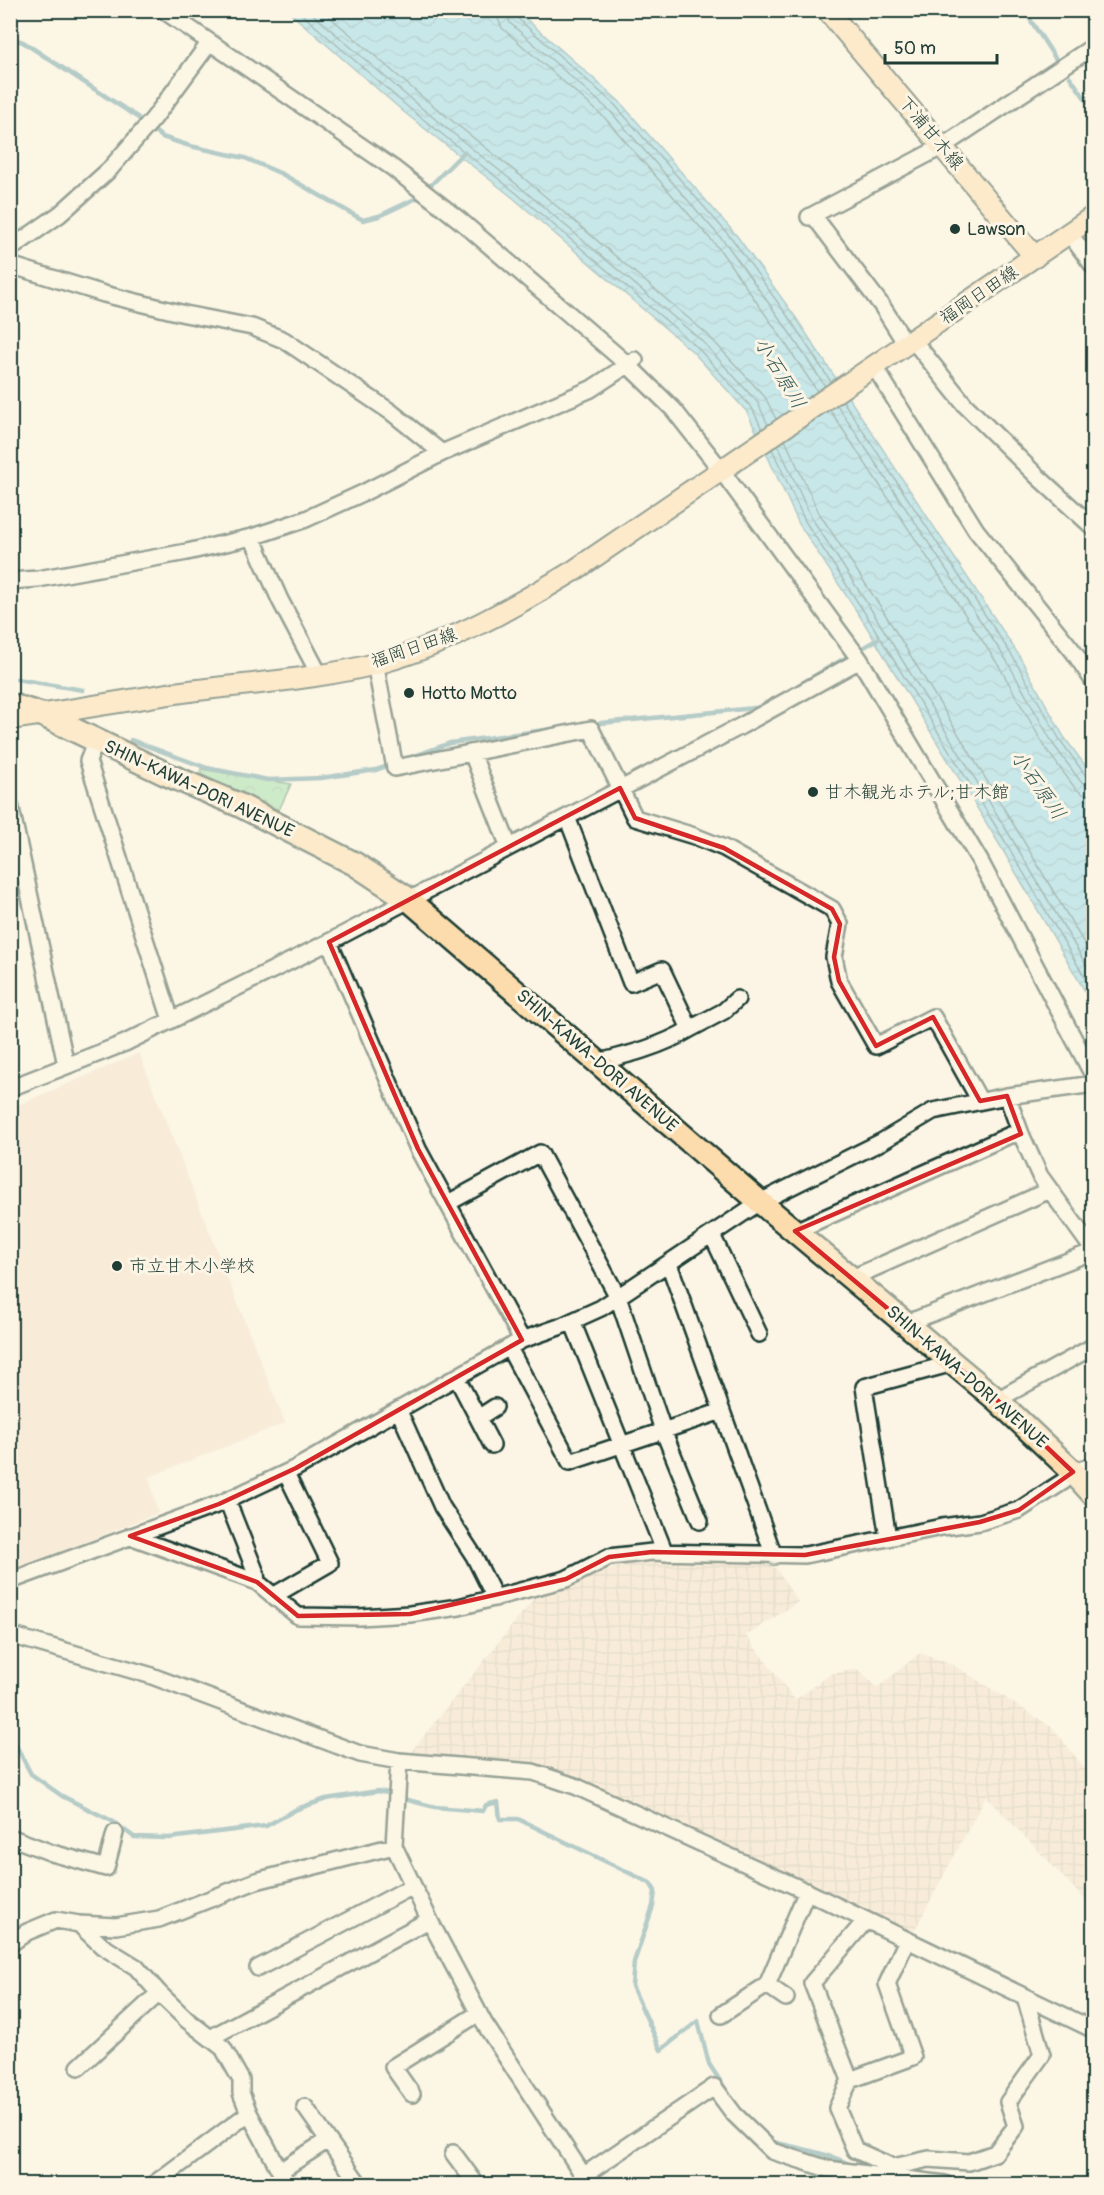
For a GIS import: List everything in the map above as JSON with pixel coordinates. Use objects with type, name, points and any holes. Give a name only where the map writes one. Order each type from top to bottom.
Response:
[{"type":"highway","name":"SHIN-KAWA-DORI AVENUE","points":[[10,705],[43,715],[166,774],[239,805],[355,864],[408,899],[760,1202],[997,1400],[1083,1468],[1094,1495]]},
{"type":"main road","name":"下浦甘木線","points":[[827,10],[1035,257]]},
{"type":"main road","name":"福岡日田線","points":[[10,719],[132,699],[320,674],[375,663],[459,634],[525,601],[575,570],[1094,216]]},
{"type":"street","points":[[163,10],[393,168],[462,222],[631,363],[728,465],[860,660],[980,861],[1094,1077]]},
{"type":"street","points":[[10,249],[60,214],[109,170],[153,118],[210,42]]},
{"type":"street","points":[[1094,46],[943,146],[811,216],[910,342],[965,405],[1094,528]]},
{"type":"street","points":[[1069,233],[1094,267]]},
{"type":"street","points":[[10,265],[116,297],[252,327],[284,340],[391,412],[442,453]]},
{"type":"street","points":[[10,581],[39,579],[187,552],[252,537],[316,515],[442,453],[591,389],[631,363]]},
{"type":"street","points":[[869,369],[976,530],[1073,651],[1094,682]]},
{"type":"street","points":[[252,537],[280,600],[320,674]]},
{"type":"street","points":[[10,1088],[125,1042],[328,942],[741,726],[860,660]]},
{"type":"street","points":[[375,663],[395,768],[591,729],[635,818],[724,848],[832,909],[840,924],[834,957],[839,981],[876,1046],[933,1017],[980,1101]]},
{"type":"street","points":[[96,741],[88,761],[171,1020]]},
{"type":"street","points":[[472,753],[509,847]]},
{"type":"street","points":[[10,804],[66,1065]]},
{"type":"street","points":[[567,817],[631,983],[663,970],[690,1029]]},
{"type":"street","points":[[328,942],[418,1149],[516,1344],[570,1462],[722,1411]]},
{"type":"street","points":[[599,1062],[633,1054],[673,1039],[724,1011],[737,999]]},
{"type":"street","points":[[10,1581],[227,1500],[286,1473],[516,1344],[601,1308],[760,1202],[881,1142],[933,1111],[1007,1096],[1094,1084]]},
{"type":"street","points":[[906,1323],[1094,1251],[1040,1176],[1007,1096]]},
{"type":"street","points":[[795,1231],[1010,1135],[1021,1134]]},
{"type":"street","points":[[447,1203],[540,1153],[618,1297],[663,1431],[699,1521]]},
{"type":"street","points":[[852,1278],[1050,1190]]},
{"type":"street","points":[[712,1235],[759,1334]]},
{"type":"street","points":[[669,1264],[774,1556]]},
{"type":"street","points":[[572,1321],[665,1553]]},
{"type":"street","points":[[997,1400],[1094,1346]]},
{"type":"street","points":[[888,1538],[864,1387],[953,1363]]},
{"type":"street","points":[[456,1378],[492,1445]]},
{"type":"street","points":[[478,1418],[495,1407]]},
{"type":"street","points":[[399,1411],[442,1507],[474,1556],[495,1598]]},
{"type":"street","points":[[130,1536],[256,1582],[298,1616],[359,1617],[410,1614],[459,1607],[566,1579],[609,1557],[652,1552],[805,1555],[980,1522],[1019,1510],[1083,1468]]},
{"type":"street","points":[[273,1596],[330,1563],[286,1473]]},
{"type":"street","points":[[227,1500],[256,1573],[256,1582]]},
{"type":"street","points":[[10,1635],[149,1675],[360,1754],[399,1761],[533,1772],[575,1786],[807,1891],[1094,2030]]},
{"type":"street","points":[[399,1761],[394,1846],[429,1920],[479,2013],[584,2181],[714,2087],[734,2114],[772,2151],[828,2169],[945,2184]]},
{"type":"street","points":[[10,1837],[52,1853],[105,1868],[115,1833]]},
{"type":"street","points":[[10,1944],[27,1932],[56,1920],[116,1926],[159,1919],[256,1881],[394,1846]]},
{"type":"street","points":[[258,1968],[413,1886]]},
{"type":"street","points":[[721,2015],[767,1985],[807,1891]]},
{"type":"street","points":[[210,2038],[429,1920]]},
{"type":"street","points":[[850,2080],[812,1983],[866,1920]]},
{"type":"street","points":[[79,1924],[102,1946],[136,1967],[159,1993],[223,2048],[241,2080],[241,2093],[249,2113],[289,2184]]},
{"type":"street","points":[[907,1940],[887,1984],[912,2057],[850,2080],[837,2108],[855,2150],[893,2167],[929,2159],[969,2162],[994,2153],[1016,2126],[1008,2102],[1042,2055],[1024,1996]]},
{"type":"street","points":[[767,1985],[786,1998]]},
{"type":"street","points":[[79,2067],[159,1993]]},
{"type":"street","points":[[412,2094],[393,2067],[479,2013]]},
{"type":"street","points":[[305,2107],[359,2184]]},
{"type":"street","points":[[154,2184],[249,2113]]},
{"type":"street","points":[[280,2171],[328,2140]]},
{"type":"street","points":[[453,2153],[476,2184]]},
{"type":"highlighted area","points":[[620,788],[635,818],[724,848],[832,909],[840,924],[834,957],[839,981],[876,1046],[933,1017],[980,1101],[1007,1096],[1021,1134],[795,1231],[997,1400],[1073,1472],[1019,1510],[980,1522],[805,1555],[652,1552],[609,1557],[566,1579],[410,1614],[298,1616],[257,1582],[130,1536],[219,1504],[296,1468],[522,1340],[418,1149],[329,942]]},
{"type":"shaded area","name":"市立甘木小学校","points":[[139,1053],[285,1423],[149,1477],[158,1513],[11,1572],[11,1108]]},
{"type":"shaded area","points":[[648,1558],[755,1558],[776,1568],[798,1602],[746,1636],[795,1700],[831,1674],[857,1669],[877,1688],[920,1653],[955,1666],[1053,1728],[1093,1779],[1093,1908],[986,1796],[913,1933],[624,1798],[523,1762],[410,1753],[540,1591],[611,1563]]},
{"type":"green space","points":[[201,769],[291,784],[279,810],[201,775]]},
{"type":"water","name":"小石原川","points":[[288,11],[517,11],[619,101],[737,236],[796,318],[1018,654],[1064,737],[1093,776],[1093,1005],[1001,847],[863,621],[799,524],[747,412],[693,352],[512,197],[405,113]]},
{"type":"waterway","points":[[1024,10],[1059,64]]},
{"type":"waterway","points":[[10,38],[23,42],[137,117],[162,137],[190,146],[245,158],[282,174],[363,220],[379,216],[419,197],[464,152]]},
{"type":"waterway","points":[[1070,77],[1094,111]]},
{"type":"waterway","points":[[797,686],[878,639]]},
{"type":"waterway","points":[[10,678],[83,690]]},
{"type":"waterway","points":[[591,724],[765,707]]},
{"type":"waterway","points":[[406,759],[450,743],[559,728]]},
{"type":"waterway","points":[[131,740],[207,768],[268,780],[321,778],[376,770],[393,764]]},
{"type":"waterway","points":[[10,1734],[31,1774],[62,1796],[112,1821],[134,1837],[169,1838],[266,1826],[297,1809],[326,1799],[378,1791],[393,1794]]},
{"type":"waterway","points":[[400,1798],[435,1807],[483,1811],[486,1805],[498,1802],[500,1819],[518,1819],[650,1883],[655,1891],[653,1906],[634,1962],[632,1986],[661,2050],[698,2021],[709,2064],[738,2108]]},
{"type":"waterway","points":[[769,2139],[829,2156],[854,2168]]},
{"type":"place","name":"Lawson","points":[[955,229]]},
{"type":"place","name":"Hotto Motto","points":[[409,693]]},
{"type":"place","name":"甘木観光ホテル;甘木館","points":[[813,792]]},
{"type":"place","name":"市立甘木小学校","points":[[117,1266]]}]
